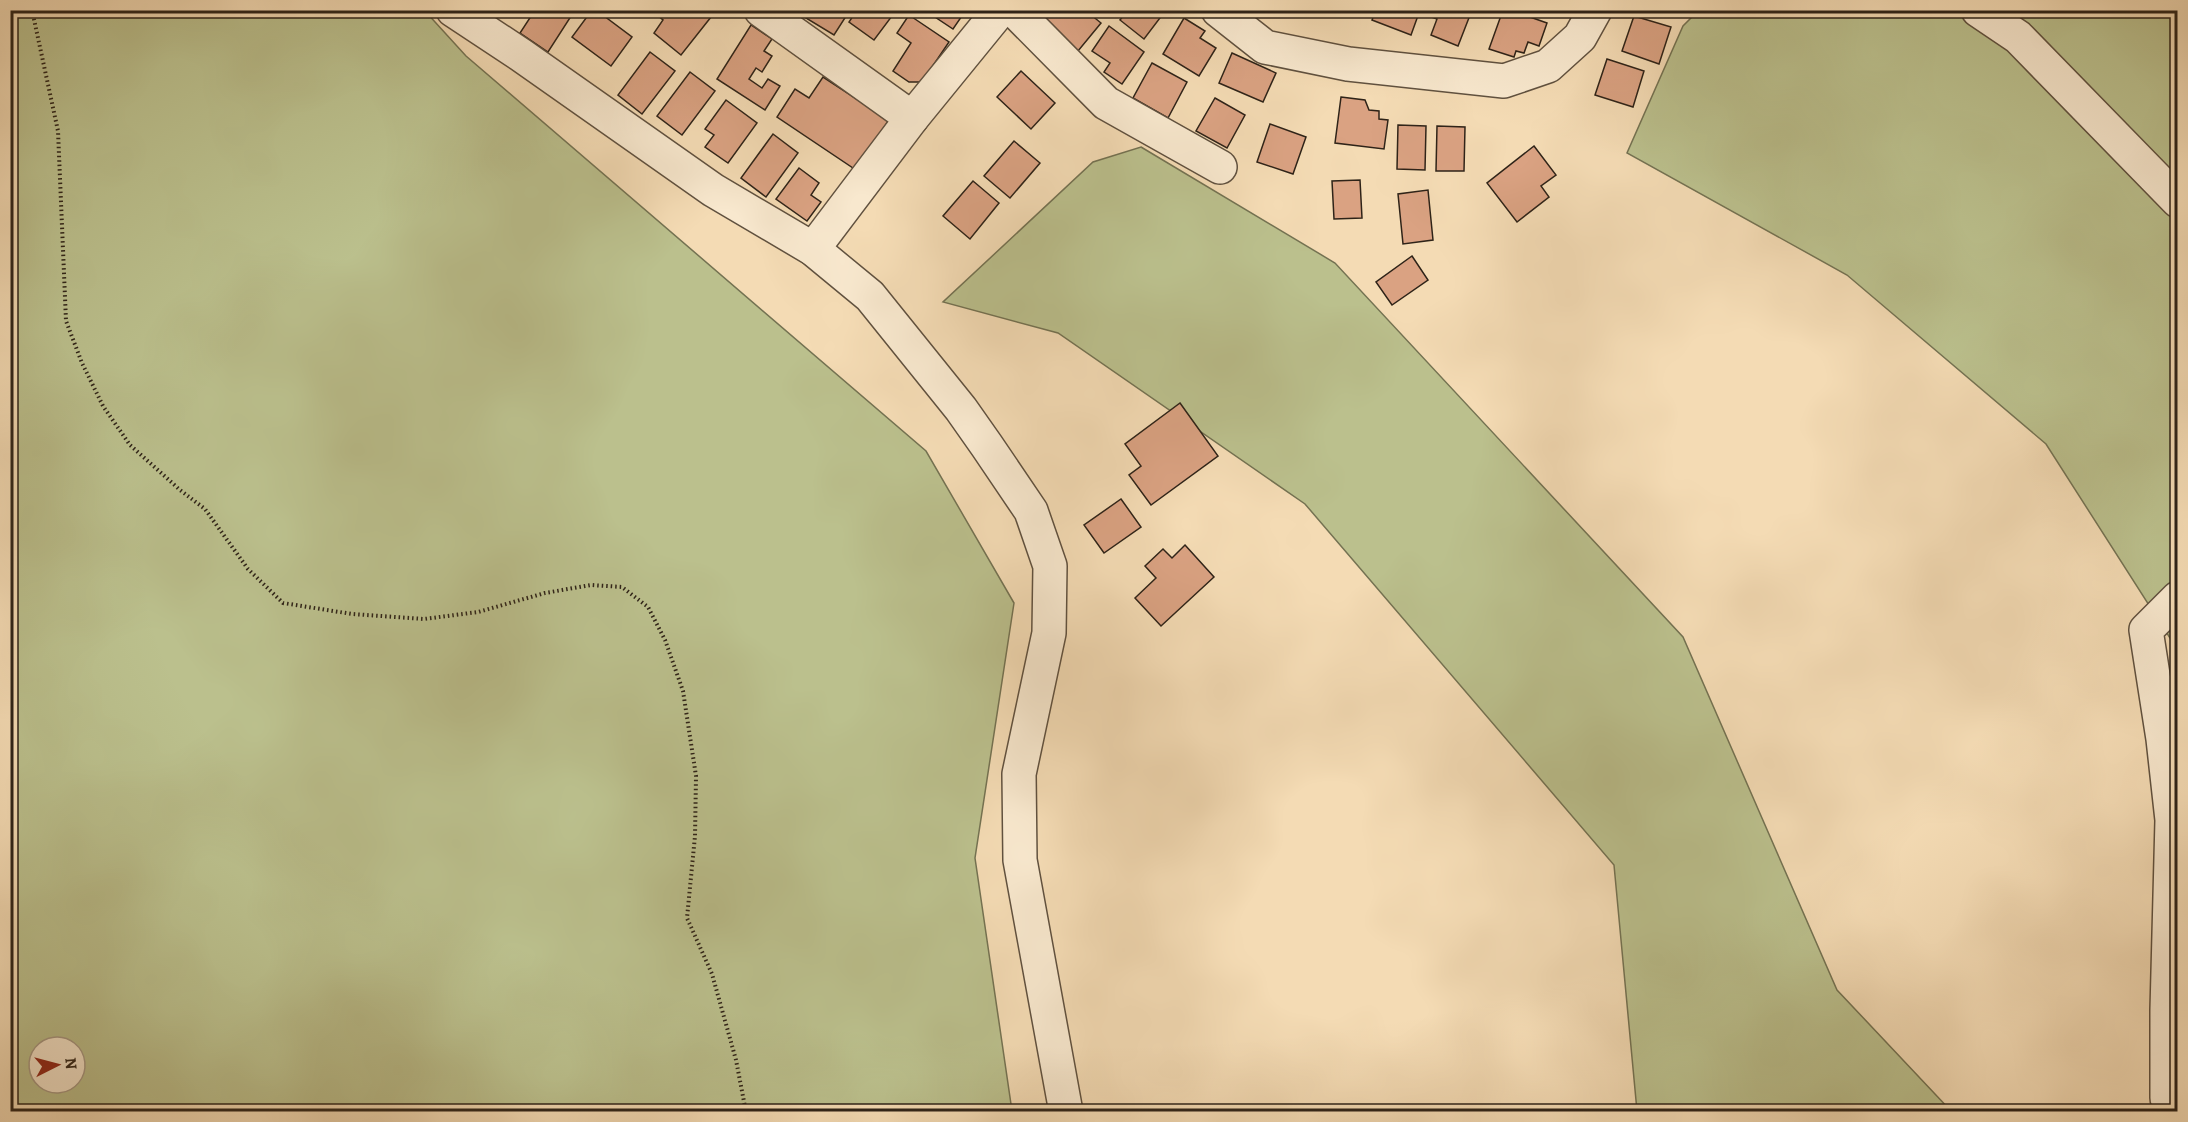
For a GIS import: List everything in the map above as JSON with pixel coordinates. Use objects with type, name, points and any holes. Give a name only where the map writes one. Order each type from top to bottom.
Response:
[{"type":"street","points":[[453,10],[713,190],[813,249],[870,296],[948,393],[1031,512],[1050,566],[1049,633],[1019,774],[1020,860],[1066,1112]]},
{"type":"street","points":[[761,10],[912,118]]},
{"type":"street","points":[[813,249],[912,118],[1000,10]]},
{"type":"street","points":[[1014,10],[1106,103],[1220,167]]},
{"type":"street","points":[[1218,10],[1265,47],[1348,64],[1504,81],[1548,66],[1580,38],[1595,10]]},
{"type":"street","points":[[1978,10],[2018,37],[2178,201]]},
{"type":"street","points":[[2178,598],[2145,630],[2175,822],[2167,998],[2167,1098],[2178,1105]]},
{"type":"path","points":[[32,10],[58,131],[66,321],[74,342],[103,406],[130,445],[205,509],[248,569],[283,603],[352,614],[423,619],[478,612],[544,593],[591,585],[622,587],[648,607],[665,640],[683,691],[696,776],[695,836],[687,918],[712,974],[736,1060],[746,1112]]},
{"type":"green space","points":[[10,11],[425,11],[466,56],[926,451],[1014,603],[975,858],[1012,1111],[11,1111]]},
{"type":"green space","points":[[1698,11],[2177,11],[2177,649],[2046,444],[1847,275],[1627,153],[1683,26]]},
{"type":"green space","points":[[1141,147],[1335,263],[1683,637],[1837,990],[1951,1111],[1637,1111],[1614,865],[1305,504],[1058,333],[943,302],[1093,162]]},
{"type":"building","points":[[535,10],[575,10],[548,52],[520,33]]},
{"type":"building","points":[[592,10],[596,10],[632,37],[611,66],[572,37]]},
{"type":"building","points":[[651,10],[703,10],[711,17],[681,55],[654,33],[663,20]]},
{"type":"building","points":[[804,10],[850,10],[834,35],[801,15]]},
{"type":"building","points":[[857,10],[894,10],[895,12],[874,40],[849,22]]},
{"type":"building","points":[[939,10],[966,10],[953,29],[935,17]]},
{"type":"building","points":[[1036,10],[1060,10],[1065,14],[1068,10],[1085,10],[1101,23],[1078,51],[1034,13]]},
{"type":"building","points":[[1128,10],[1166,10],[1144,39],[1120,20]]},
{"type":"building","points":[[1376,10],[1420,10],[1411,35],[1372,20]]},
{"type":"building","points":[[1427,10],[1472,10],[1458,46],[1431,35],[1437,19],[1426,15]]},
{"type":"building","points":[[1503,10],[1510,10],[1547,23],[1539,46],[1528,42],[1524,53],[1516,51],[1514,57],[1489,49]]},
{"type":"building","points":[[909,15],[949,42],[922,82],[909,82],[893,71],[911,43],[897,33]]},
{"type":"building","points":[[1634,16],[1671,27],[1659,64],[1622,51]]},
{"type":"building","points":[[1184,18],[1205,31],[1200,38],[1216,48],[1199,76],[1163,54]]},
{"type":"building","points":[[751,25],[772,39],[764,51],[772,56],[762,72],[756,68],[749,79],[762,88],[768,79],[780,86],[765,110],[717,79]]},
{"type":"building","points":[[1109,26],[1144,52],[1122,84],[1104,72],[1110,63],[1092,51]]},
{"type":"building","points":[[650,52],[675,71],[642,114],[618,95]]},
{"type":"building","points":[[1232,53],[1276,73],[1263,102],[1219,83]]},
{"type":"building","points":[[1607,59],[1644,71],[1633,107],[1595,95]]},
{"type":"building","points":[[1152,63],[1187,82],[1168,118],[1133,98]]},
{"type":"building","points":[[1021,71],[1055,103],[1031,129],[997,97]]},
{"type":"building","points":[[690,72],[715,91],[682,135],[657,116]]},
{"type":"building","points":[[823,77],[889,120],[856,170],[777,117],[795,89],[809,98]]},
{"type":"building","points":[[1341,97],[1365,100],[1369,110],[1379,111],[1379,119],[1388,120],[1384,149],[1335,143]]},
{"type":"building","points":[[1215,98],[1245,115],[1227,148],[1196,131]]},
{"type":"building","points":[[726,100],[757,123],[728,163],[705,147],[714,135],[705,129]]},
{"type":"building","points":[[1270,124],[1306,137],[1293,174],[1257,162]]},
{"type":"building","points":[[1398,125],[1426,126],[1425,170],[1397,169]]},
{"type":"building","points":[[1437,126],[1465,127],[1464,171],[1436,171]]},
{"type":"building","points":[[773,134],[798,153],[766,197],[741,178]]},
{"type":"building","points":[[1014,141],[1040,163],[1010,198],[984,176]]},
{"type":"building","points":[[1534,146],[1556,175],[1541,186],[1549,197],[1517,222],[1487,183]]},
{"type":"building","points":[[799,168],[819,183],[811,195],[821,202],[807,221],[776,199]]},
{"type":"building","points":[[1360,180],[1362,218],[1334,219],[1332,181]]},
{"type":"building","points":[[973,181],[999,203],[970,239],[943,216]]},
{"type":"building","points":[[1428,190],[1433,240],[1403,244],[1398,194]]},
{"type":"building","points":[[1412,256],[1428,280],[1392,305],[1376,282]]},
{"type":"building","points":[[1180,403],[1218,456],[1151,505],[1129,475],[1141,466],[1125,444]]},
{"type":"building","points":[[1121,499],[1141,527],[1104,553],[1084,525]]},
{"type":"building","points":[[1185,545],[1214,577],[1161,626],[1135,598],[1156,578],[1145,566],[1163,549],[1172,558]]}]
